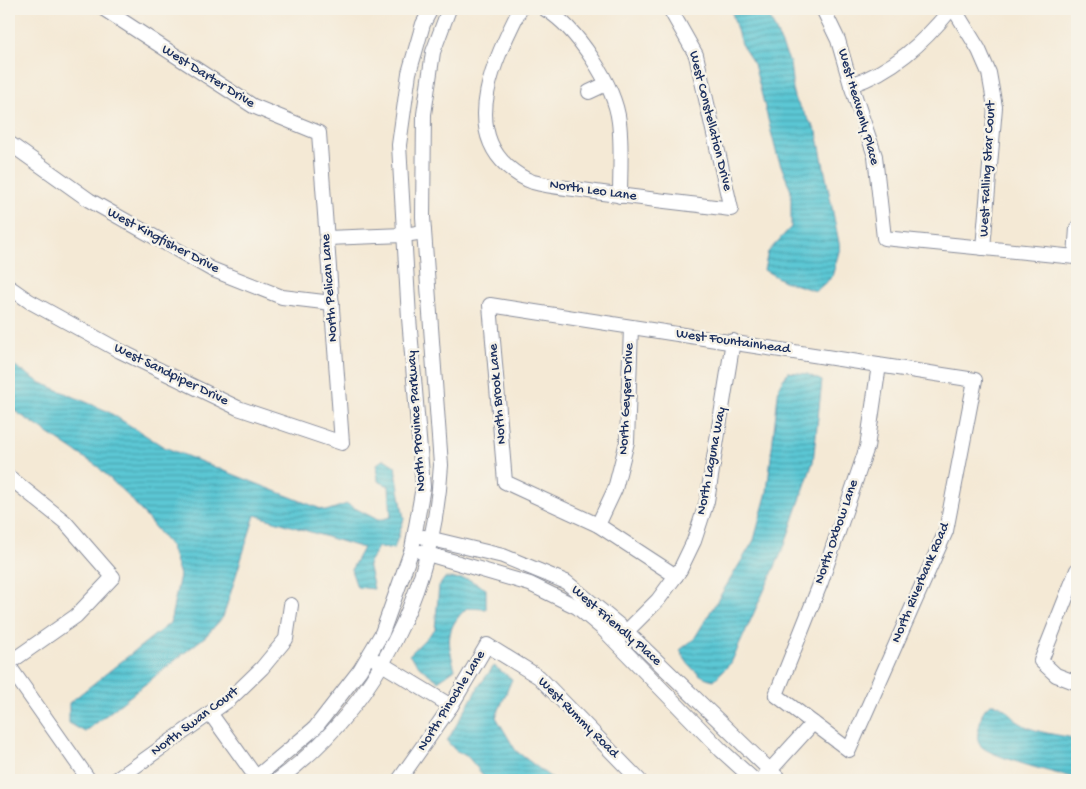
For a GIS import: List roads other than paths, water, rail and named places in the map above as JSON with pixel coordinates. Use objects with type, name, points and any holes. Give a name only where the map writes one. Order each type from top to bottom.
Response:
[{"type":"street","name":"West Darter Drive","points":[[104,9],[253,106],[319,133]]},
{"type":"street","name":"North Province Parkway","points":[[256,779],[315,728],[338,701],[369,656],[392,607],[412,549],[424,487],[404,235],[399,145],[409,72],[423,24],[431,9]]},
{"type":"street","name":"North Province Parkway","points":[[278,780],[300,764],[330,735],[355,705],[383,665],[412,603],[433,539],[439,503],[441,466],[424,232],[424,114],[433,52],[449,9]]},
{"type":"street","name":"North Leo Lane","points":[[520,9],[496,59],[486,96],[485,124],[497,156],[514,172],[531,182],[620,196],[731,209]]},
{"type":"street","points":[[545,9],[556,16],[583,45],[606,84],[619,121],[620,196]]},
{"type":"street","name":"West Constellation Drive","points":[[670,9],[696,55],[731,209]]},
{"type":"street","name":"West Heavenly Place","points":[[823,9],[838,40],[875,156],[884,238],[984,248]]},
{"type":"street","points":[[851,85],[872,78],[911,53],[952,9]]},
{"type":"street","name":"West Falling Star Court","points":[[952,9],[979,50],[989,73],[995,107],[984,248]]},
{"type":"street","points":[[589,92],[606,84]]},
{"type":"street","name":"North Pelican Lane","points":[[319,133],[342,444]]},
{"type":"street","name":"West Kingfisher Drive","points":[[9,143],[88,200],[211,269],[282,297],[332,303]]},
{"type":"street","points":[[984,248],[1075,256],[1077,228]]},
{"type":"street","points":[[327,238],[404,235],[424,232]]},
{"type":"street","name":"West Sandpiper Drive","points":[[9,287],[29,301],[120,351],[238,408],[342,444]]},
{"type":"street","name":"West Fountainhead","points":[[490,305],[976,380]]},
{"type":"street","name":"North Brook Lane","points":[[490,305],[505,482],[598,525]]},
{"type":"street","name":"North Geyser Drive","points":[[598,525],[616,489],[627,442],[631,327]]},
{"type":"street","name":"North Laguna Way","points":[[617,643],[626,631],[658,600],[676,576],[694,541],[706,501],[733,342]]},
{"type":"street","name":"North Oxbow Lane","points":[[813,723],[776,695],[821,582],[866,447],[879,365]]},
{"type":"street","name":"North Riverbank Road","points":[[813,723],[849,750],[946,531],[976,380]]},
{"type":"street","points":[[9,477],[65,522],[113,577],[76,616],[9,664],[89,780]]},
{"type":"street","points":[[598,525],[676,576]]},
{"type":"street","name":"West Friendly Place","points":[[415,535],[502,556],[546,572],[566,582],[626,631],[765,776],[780,780]]},
{"type":"street","name":"West Friendly Place","points":[[412,549],[530,584],[577,607],[617,643],[721,750],[754,780]]},
{"type":"street","points":[[1077,570],[1041,661],[1056,675],[1077,683]]},
{"type":"street","name":"North Swan Court","points":[[116,780],[230,699],[262,668],[286,639],[290,606]]},
{"type":"street","name":"North Pinochle Lane","points":[[405,778],[487,646]]},
{"type":"street","name":"West Rummy Road","points":[[487,646],[539,677],[639,780]]},
{"type":"street","points":[[369,656],[451,706]]},
{"type":"street","points":[[210,713],[256,779]]},
{"type":"street","points":[[765,776],[813,723]]},
{"type":"water","points":[[731,9],[766,9],[790,63],[794,98],[817,132],[840,248],[832,277],[816,291],[784,281],[764,270],[768,252],[791,227],[791,191],[777,155],[754,64],[741,44]]},
{"type":"water","points":[[9,362],[39,382],[107,411],[164,447],[326,511],[347,504],[378,520],[391,517],[389,486],[378,481],[377,464],[384,459],[395,466],[404,519],[394,549],[378,547],[368,564],[374,589],[357,587],[351,570],[363,548],[255,515],[223,617],[207,635],[85,732],[69,723],[69,703],[170,623],[180,575],[171,547],[132,500],[97,466],[9,407]]},
{"type":"water","points":[[788,372],[807,374],[822,381],[813,462],[784,547],[731,663],[714,680],[702,676],[693,670],[680,650],[694,639],[754,540],[767,492],[779,386]]},
{"type":"water","points":[[445,578],[468,579],[486,589],[486,609],[467,608],[455,622],[451,629],[449,643],[455,669],[438,681],[422,669],[409,655],[435,629],[439,586]]},
{"type":"water","points":[[494,666],[512,679],[496,717],[516,751],[554,780],[487,780],[468,757],[455,750],[447,741],[479,686]]},
{"type":"water","points":[[991,704],[1000,706],[1027,727],[1077,739],[1077,778],[1010,759],[980,745],[978,731],[981,717],[985,709]]}]
